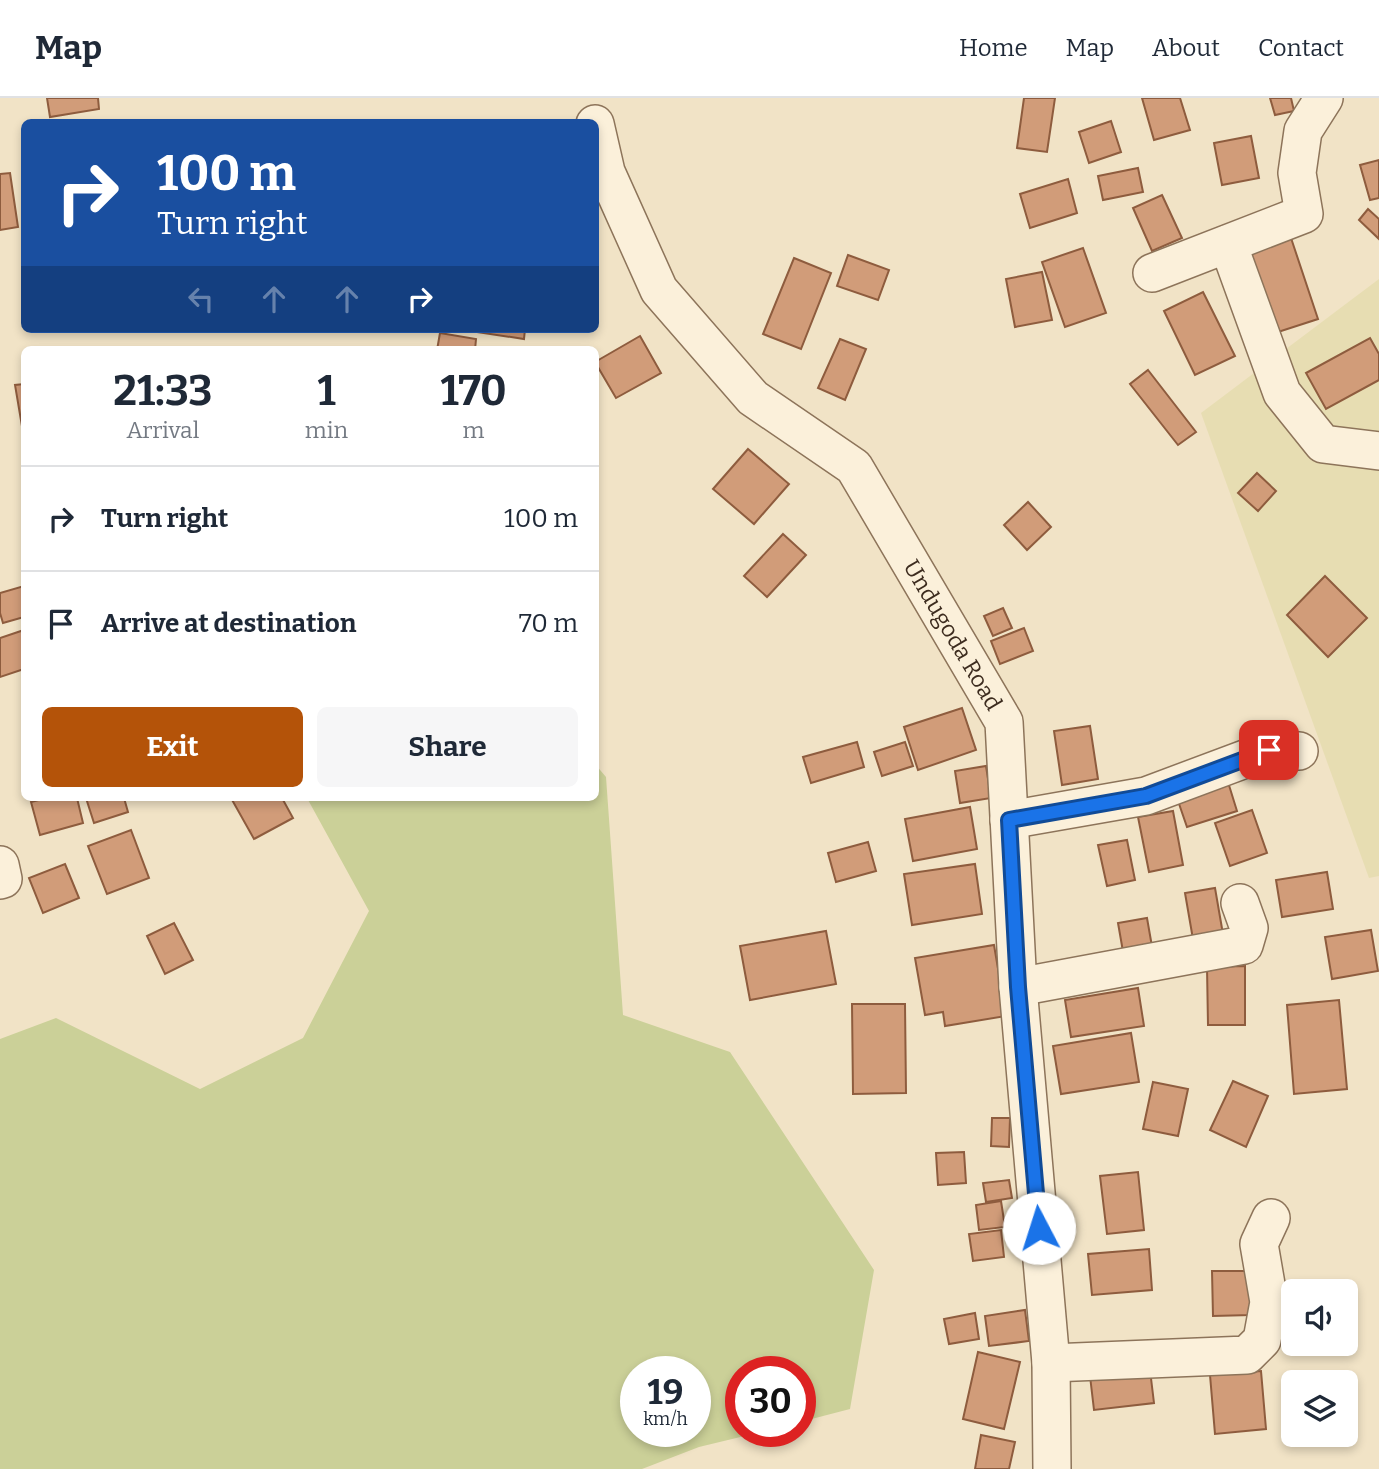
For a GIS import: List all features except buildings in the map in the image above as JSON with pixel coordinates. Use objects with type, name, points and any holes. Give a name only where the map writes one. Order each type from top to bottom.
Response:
[{"type":"street","name":"Undugoda Road","points":[[589,98],[594,119]]},
{"type":"street","points":[[1152,273],[1304,214],[1297,173],[1303,131],[1324,98]]},
{"type":"street","name":"Undugoda Road","points":[[599,141],[606,172],[659,290],[753,398],[854,467],[1004,722],[1018,987],[1051,1363],[1052,1469]]},
{"type":"street","points":[[1228,244],[1282,393],[1324,444],[1379,452]]},
{"type":"street","points":[[1009,820],[1146,796],[1269,750],[1299,751]]},
{"type":"street","points":[[0,865],[0,880]]},
{"type":"street","points":[[1018,987],[1244,945],[1249,928],[1240,903]]},
{"type":"street","points":[[1051,1363],[1247,1355],[1262,1340],[1269,1302],[1259,1244],[1271,1219]]},
{"type":"shaded area","points":[[1379,279],[1379,876],[1369,878],[1201,413]]},
{"type":"green space","points":[[599,769],[606,777],[623,1015],[730,1052],[874,1270],[850,1409],[816,1418],[816,1356],[725,1356],[725,1441],[711,1444],[711,1356],[620,1356],[620,1447],[699,1447],[642,1469],[0,1469],[0,1039],[56,1018],[200,1089],[303,1038],[369,911],[309,801],[599,801]]},
{"type":"route","points":[[1039,1228],[1018,987],[1009,820],[1146,796],[1269,750]]}]
